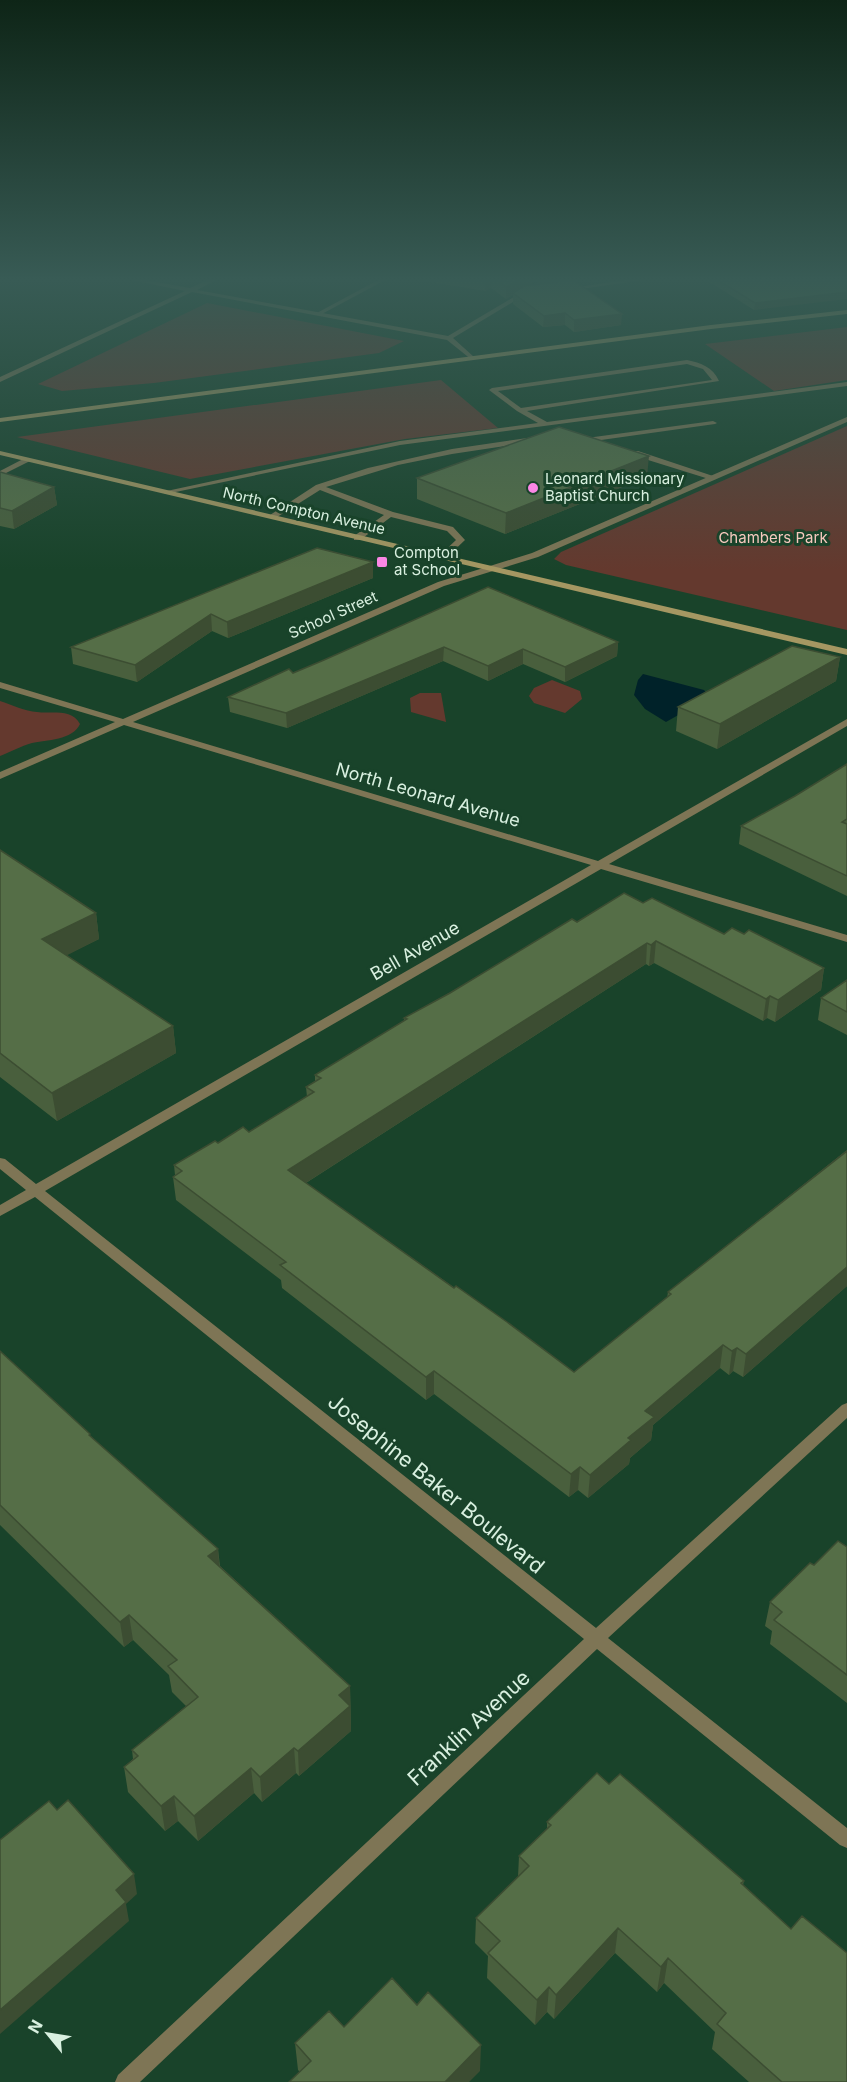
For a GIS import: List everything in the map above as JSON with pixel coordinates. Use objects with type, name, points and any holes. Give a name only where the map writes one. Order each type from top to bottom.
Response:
[{"type":"main road","points":[[0,420],[334,376]]},
{"type":"main road","name":"North Compton Avenue","points":[[0,453],[847,652]]},
{"type":"street","points":[[566,431],[519,410],[492,390],[588,376]]},
{"type":"street","points":[[519,410],[716,381],[714,376]]},
{"type":"street","points":[[166,492],[400,443],[847,384]]},
{"type":"street","name":"School Street","points":[[0,776],[441,584],[535,555],[847,419]]},
{"type":"street","points":[[594,440],[713,423]]},
{"type":"street","points":[[585,437],[616,447]]},
{"type":"street","points":[[271,517],[319,487],[347,476],[471,448],[541,438]]},
{"type":"street","points":[[627,450],[712,477]]},
{"type":"street","points":[[0,474],[28,460]]},
{"type":"street","points":[[319,487],[390,514],[450,529],[461,540],[441,558]]},
{"type":"street","points":[[357,538],[390,514]]},
{"type":"street","name":"North Leonard Avenue","points":[[0,685],[847,939]]},
{"type":"street","name":"Bell Avenue","points":[[0,1211],[847,722]]},
{"type":"street","name":"Josephine Baker Boulevard","points":[[0,1162],[847,1839]]},
{"type":"street","name":"Franklin Avenue","points":[[125,2082],[597,1639],[847,1409]]},
{"type":"green space","points":[[54,376],[205,376],[62,391],[38,384]]},
{"type":"green space","points":[[752,376],[847,376],[847,380],[774,391]]},
{"type":"green space","points":[[441,380],[498,428],[405,439],[190,479],[17,437]]},
{"type":"green space","name":"Chambers Park","points":[[847,426],[847,630],[566,565],[554,559],[561,552]]},
{"type":"green space","points":[[552,680],[580,691],[582,699],[565,713],[534,703],[529,696],[534,688]]},
{"type":"green space","points":[[420,693],[441,693],[446,722],[411,712],[410,698]]},
{"type":"green space","points":[[0,701],[32,711],[67,714],[80,724],[72,733],[65,736],[32,743],[0,756]]},
{"type":"water","points":[[643,674],[704,690],[710,697],[666,722],[645,709],[634,695],[638,680]]},
{"type":"building","points":[[559,427],[649,456],[506,513],[417,478]]},
{"type":"building","points":[[0,472],[54,487],[12,511],[0,508]]},
{"type":"building","points":[[317,548],[373,562],[227,622],[211,614],[135,665],[71,647]]},
{"type":"building","points":[[488,587],[618,642],[565,667],[523,649],[488,666],[444,647],[286,713],[228,697],[289,669],[293,673],[324,660]]},
{"type":"building","points":[[792,646],[840,657],[720,724],[678,707]]},
{"type":"building","points":[[847,764],[847,819],[842,822],[847,824],[847,876],[741,826],[795,796]]},
{"type":"building","points":[[0,850],[96,913],[42,939],[173,1026],[52,1093],[0,1053]]},
{"type":"building","points":[[624,893],[643,903],[652,898],[724,934],[732,928],[744,934],[749,930],[824,968],[778,1000],[770,996],[766,999],[656,941],[651,945],[647,943],[288,1170],[454,1288],[456,1286],[507,1322],[574,1372],[671,1294],[668,1292],[847,1151],[847,1267],[746,1354],[737,1348],[732,1351],[723,1345],[645,1411],[654,1417],[628,1438],[631,1440],[590,1475],[580,1467],[571,1474],[434,1371],[426,1377],[280,1265],[286,1262],[173,1177],[182,1171],[174,1165],[215,1141],[218,1143],[243,1127],[249,1132],[314,1092],[306,1087],[321,1078],[315,1075],[407,1019],[404,1018],[450,993],[572,919],[577,922]]},
{"type":"building","points":[[847,980],[847,1012],[821,998]]},
{"type":"building","points":[[0,1351],[89,1435],[218,1549],[208,1556],[350,1686],[339,1695],[350,1706],[298,1751],[294,1748],[260,1777],[251,1768],[194,1816],[174,1796],[161,1806],[124,1767],[138,1756],[132,1750],[198,1697],[168,1666],[177,1660],[129,1615],[120,1622],[0,1505]]},
{"type":"building","points":[[838,1541],[847,1547],[847,1675],[774,1620],[782,1612],[770,1602],[810,1563],[814,1565]]},
{"type":"building","points":[[597,1773],[609,1784],[620,1774],[744,1881],[741,1883],[791,1929],[802,1916],[847,1953],[847,2082],[782,2082],[717,2024],[726,2013],[668,1958],[661,1967],[618,1928],[556,1995],[549,1987],[537,2000],[488,1953],[500,1941],[476,1918],[529,1866],[519,1856],[551,1825],[547,1822]]},
{"type":"building","points":[[68,1800],[134,1874],[116,1890],[126,1902],[0,2010],[0,1840],[49,1801],[57,1810]]},
{"type":"building","points":[[392,1978],[417,2005],[428,1992],[481,2045],[445,2082],[289,2082],[311,2061],[295,2043],[329,2011],[344,2027]]},
{"type":"place","name":"Leonard Missionary Baptist Church","points":[[533,488]]},
{"type":"place","name":"Compton at School","points":[[382,562]]}]
